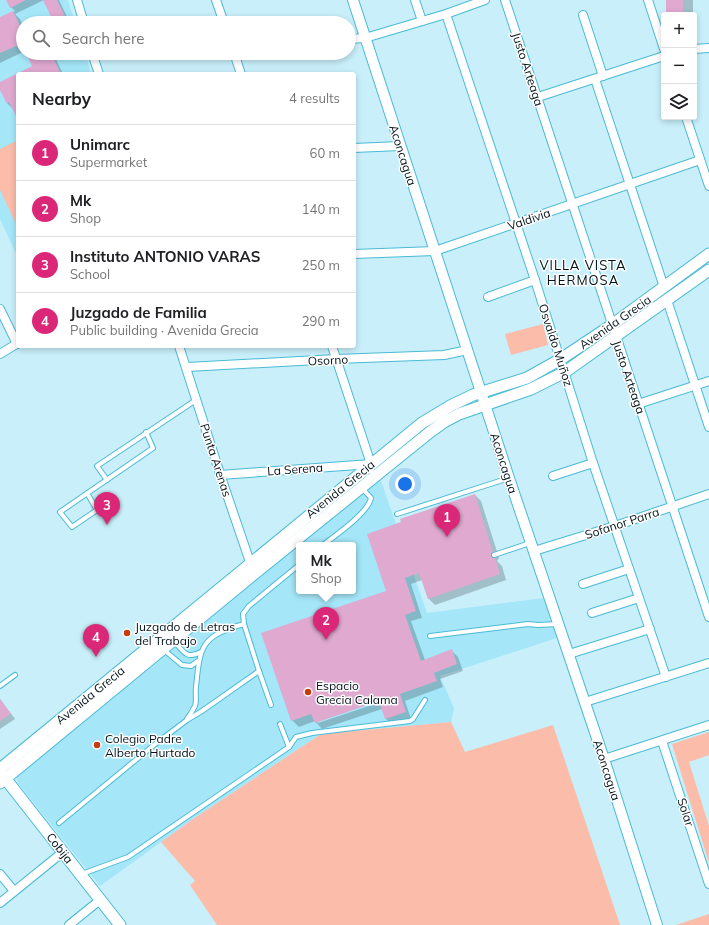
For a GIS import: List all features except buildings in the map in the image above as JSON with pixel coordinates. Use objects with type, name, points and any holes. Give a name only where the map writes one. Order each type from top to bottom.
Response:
[{"type":"main road","name":"Avenida Grecia","points":[[1,775],[163,650],[371,464],[422,423],[439,411],[482,393],[527,378],[561,359],[612,325],[709,254]]},
{"type":"main road","name":"Avenida Grecia","points":[[1,775],[252,569],[444,422],[459,414],[485,404],[531,389],[565,372],[709,270]]},
{"type":"main road","name":"Cobija","points":[[1,775],[120,925]]},
{"type":"street","points":[[77,0],[82,16]]},
{"type":"street","points":[[216,0],[222,16]]},
{"type":"street","name":"Aconcagua","points":[[353,0],[509,478],[604,759],[657,925]]},
{"type":"street","points":[[415,0],[422,21]]},
{"type":"street","points":[[356,39],[365,38],[446,14],[474,2],[485,0]]},
{"type":"street","name":"Justo Arteaga","points":[[505,0],[709,617]]},
{"type":"street","points":[[648,0],[664,48]]},
{"type":"street","name":"Osvaldo Muñoz","points":[[446,14],[517,223],[593,463],[666,677]]},
{"type":"street","points":[[583,15],[603,76]]},
{"type":"street","points":[[697,49],[709,48]]},
{"type":"street","points":[[538,97],[661,57]]},
{"type":"street","points":[[94,60],[98,72]]},
{"type":"street","points":[[236,60],[240,72]]},
{"type":"street","points":[[595,79],[664,287]]},
{"type":"street","points":[[687,120],[709,186]]},
{"type":"street","points":[[356,148],[400,146]]},
{"type":"street","name":"Valdivia","points":[[356,254],[435,252],[700,160]]},
{"type":"street","points":[[488,297],[535,280]]},
{"type":"street","points":[[667,300],[709,427]]},
{"type":"street","points":[[0,310],[16,341]]},
{"type":"street","points":[[0,354],[16,344]]},
{"type":"street","name":"Punta Arenas","points":[[181,348],[220,475],[252,569]]},
{"type":"street","points":[[333,348],[371,464],[364,484]]},
{"type":"street","name":"Osorno","points":[[186,367],[444,355],[468,350]]},
{"type":"street","points":[[638,404],[709,381]]},
{"type":"street","points":[[554,476],[593,463]]},
{"type":"street","name":"La Serena","points":[[220,475],[371,464]]},
{"type":"street","name":"Sofanor Parra","points":[[533,547],[615,526],[709,494]]},
{"type":"street","points":[[583,584],[629,569]]},
{"type":"street","points":[[592,613],[639,598]]},
{"type":"street","points":[[569,654],[650,628]]},
{"type":"street","points":[[585,702],[709,664]]},
{"type":"street","points":[[604,759],[709,725]]},
{"type":"street","name":"Solar","points":[[662,741],[709,884]]},
{"type":"street","points":[[0,903],[63,852]]},
{"type":"street","points":[[0,874],[14,892]]},
{"type":"street","points":[[68,925],[100,900]]},
{"type":"lane","points":[[107,480],[97,466],[196,400]]},
{"type":"lane","points":[[87,494],[97,510],[72,527],[60,512],[153,448],[146,432]]},
{"type":"lane","points":[[397,514],[509,478]]},
{"type":"lane","points":[[327,542],[366,509],[370,503],[371,498],[364,484]]},
{"type":"lane","points":[[494,555],[533,547]]},
{"type":"lane","points":[[271,705],[244,624],[243,614],[249,606],[296,567]]},
{"type":"lane","points":[[186,720],[196,705],[198,661],[206,642],[226,629],[244,624]]},
{"type":"lane","points":[[430,636],[528,624],[559,624]]},
{"type":"lane","points":[[174,640],[183,651],[189,655],[194,655],[201,652]]},
{"type":"lane","points":[[163,650],[182,665],[191,666],[198,661]]},
{"type":"lane","points":[[59,823],[186,720],[202,711],[259,671]]},
{"type":"lane","points":[[0,686],[15,675]]},
{"type":"lane","points":[[81,875],[128,857],[289,747],[296,737],[312,733],[410,721],[416,715],[425,700]]},
{"type":"lane","points":[[280,724],[289,747]]},
{"type":"shaded area","points":[[0,0],[68,0],[73,16],[16,16],[16,60],[87,60],[90,72],[16,72],[16,254],[0,219]]},
{"type":"shaded area","points":[[16,141],[16,224],[0,190],[0,149]]},
{"type":"shaded area","points":[[543,324],[548,345],[511,355],[505,334]]},
{"type":"shaded area","name":"Espacio Grecia Calama","points":[[380,478],[427,613],[544,598],[557,638],[440,676],[454,708],[451,722],[321,734],[196,817],[100,886],[17,782],[17,775],[155,664],[296,547],[296,594],[356,594],[356,542],[303,542]]},
{"type":"shaded area","points":[[451,722],[465,752],[553,725],[620,925],[217,925],[190,885],[195,881],[161,842],[321,734]]},
{"type":"shaded area","points":[[709,732],[709,755],[689,762],[709,826],[709,863],[672,744]]},
{"type":"shaded area","points":[[709,914],[709,925],[676,925]]},
{"type":"place","name":"Instituto ANTONIO VARAS","points":[[107,525]]},
{"type":"place","name":"Unimarc","points":[[447,537]]},
{"type":"place","name":"Juzgado de Letras del Trabajo","points":[[127,633]]},
{"type":"place","name":"Mk","points":[[326,640]]},
{"type":"place","name":"Juzgado de Familia","points":[[96,657]]},
{"type":"place","name":"Espacio Grecia Calama","points":[[308,692]]},
{"type":"place","name":"Colegio Padre Alberto Hurtado","points":[[97,745]]},
{"type":"district","name":"VILLA VISTA HERMOSA","points":[[583,272]]}]
